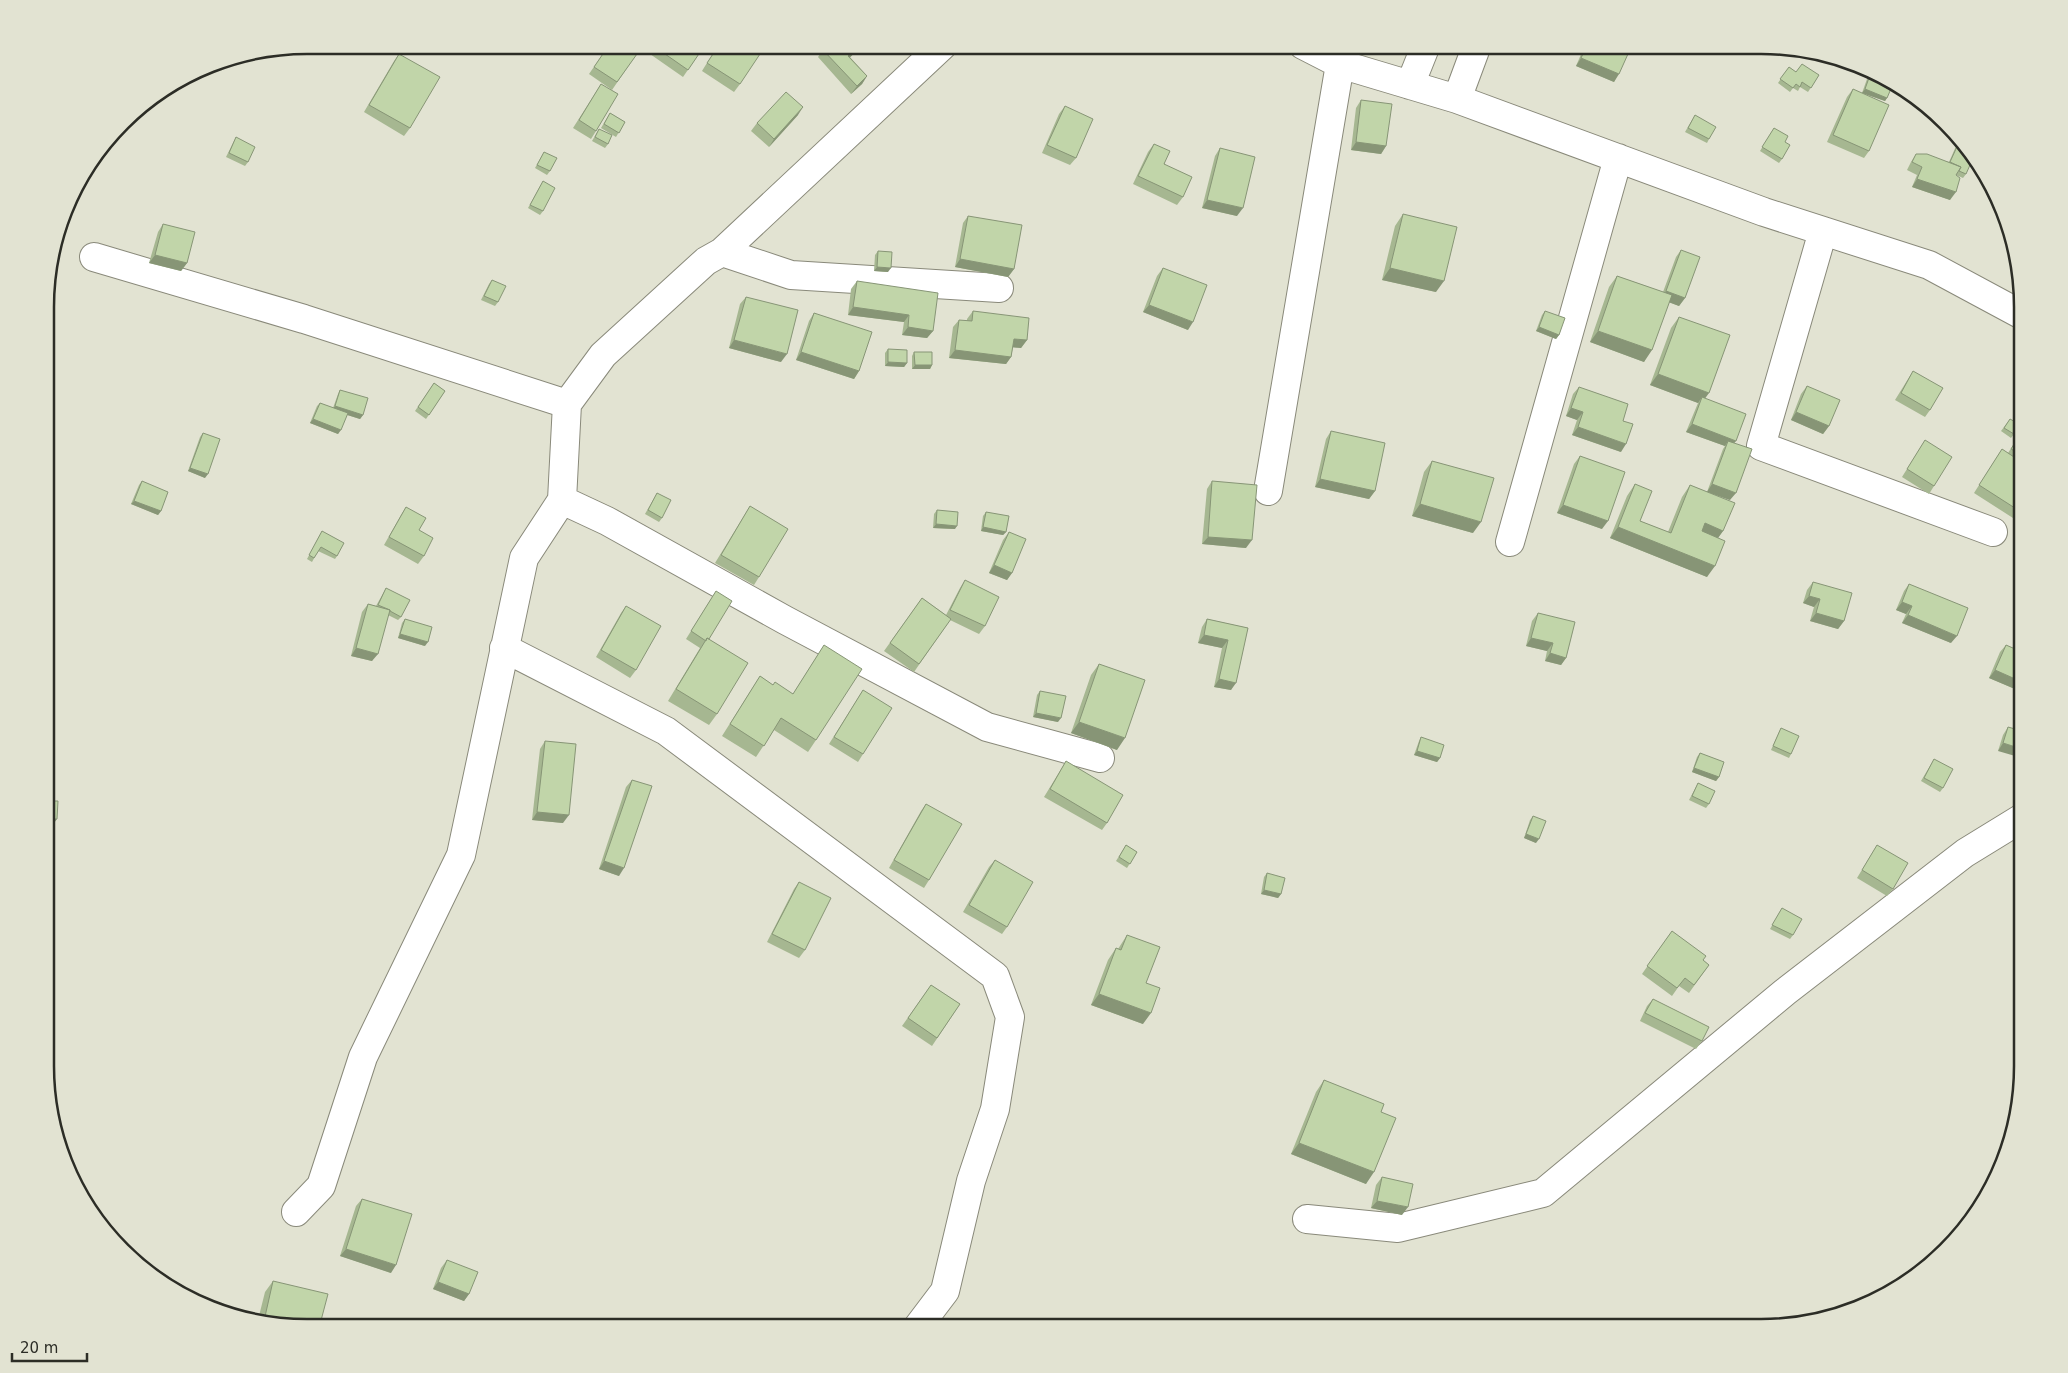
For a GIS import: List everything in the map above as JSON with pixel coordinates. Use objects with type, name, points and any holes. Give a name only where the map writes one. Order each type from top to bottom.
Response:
[{"type":"street","points":[[296,1212],[321,1186],[364,1057],[461,855],[524,558],[562,500],[567,404],[603,355],[706,261],[722,252],[933,54]]},
{"type":"street","points":[[1321,54],[1340,64],[1457,99],[1764,212],[1929,265],[2014,311]]},
{"type":"street","points":[[1410,84],[1422,54]]},
{"type":"street","points":[[1457,99],[1474,54]]},
{"type":"street","points":[[1268,491],[1340,64]]},
{"type":"street","points":[[1510,542],[1618,158]]},
{"type":"street","points":[[1823,231],[1761,446],[1993,532]]},
{"type":"street","points":[[722,252],[791,275],[999,288]]},
{"type":"street","points":[[94,257],[304,319],[567,404]]},
{"type":"street","points":[[562,500],[607,521],[785,620],[987,727],[1100,758]]},
{"type":"street","points":[[504,648],[666,730],[995,976],[1010,1017],[995,1109],[971,1182],[945,1291],[924,1319]]},
{"type":"street","points":[[1307,1219],[1398,1228],[1544,1193],[1785,992],[1965,853],[2014,823]]},
{"type":"building","points":[[399,54],[440,77],[410,128],[369,105]]},
{"type":"building","points":[[603,54],[637,54],[617,82],[594,67]]},
{"type":"building","points":[[665,54],[699,54],[688,70]]},
{"type":"building","points":[[713,54],[760,54],[740,84],[707,63]]},
{"type":"building","points":[[827,54],[850,54],[848,56],[867,76],[857,86]]},
{"type":"building","points":[[1583,54],[1628,54],[1619,74],[1581,58]]},
{"type":"building","points":[[1802,64],[1819,75],[1811,88],[1802,82],[1800,87],[1796,84],[1793,88],[1780,79],[1789,67],[1796,72]]},
{"type":"building","points":[[1869,78],[1891,90],[1887,98],[1865,89]]},
{"type":"building","points":[[601,84],[618,94],[596,131],[579,120]]},
{"type":"building","points":[[1853,89],[1889,105],[1869,151],[1833,135]]},
{"type":"building","points":[[786,92],[803,107],[774,139],[757,123]]},
{"type":"building","points":[[1361,100],[1392,104],[1386,146],[1356,142]]},
{"type":"building","points":[[1065,106],[1093,119],[1076,158],[1047,145]]},
{"type":"building","points":[[610,113],[625,122],[619,133],[604,124]]},
{"type":"building","points":[[1695,115],[1716,127],[1709,139],[1688,128]]},
{"type":"building","points":[[1774,128],[1788,136],[1785,142],[1790,145],[1782,159],[1762,147]]},
{"type":"building","points":[[599,129],[612,135],[608,144],[595,137]]},
{"type":"building","points":[[236,137],[255,147],[248,162],[229,153]]},
{"type":"building","points":[[1154,144],[1170,151],[1164,164],[1192,177],[1183,197],[1138,176]]},
{"type":"building","points":[[1957,147],[1970,164],[1966,174],[1959,171],[1961,167],[1950,162]]},
{"type":"building","points":[[1220,148],[1255,157],[1243,208],[1207,200]]},
{"type":"building","points":[[544,152],[557,158],[550,171],[537,165]]},
{"type":"building","points":[[1916,154],[1927,154],[1961,167],[1956,175],[1960,178],[1956,192],[1917,179],[1922,167],[1912,162]]},
{"type":"building","points":[[543,181],[555,188],[543,211],[530,205]]},
{"type":"building","points":[[1403,214],[1457,227],[1444,281],[1390,268]]},
{"type":"building","points":[[968,216],[1022,225],[1014,269],[960,259]]},
{"type":"building","points":[[163,224],[195,232],[187,263],[155,255]]},
{"type":"building","points":[[1681,250],[1700,257],[1685,298],[1666,291]]},
{"type":"building","points":[[878,251],[892,252],[891,268],[877,267]]},
{"type":"building","points":[[1163,268],[1207,285],[1193,322],[1149,305]]},
{"type":"building","points":[[1617,276],[1672,295],[1652,350],[1598,331]]},
{"type":"building","points":[[492,280],[506,286],[498,302],[484,296]]},
{"type":"building","points":[[857,281],[938,293],[933,331],[908,327],[909,315],[853,307]]},
{"type":"building","points":[[746,297],[798,310],[787,354],[734,340]]},
{"type":"building","points":[[973,311],[1029,318],[1027,340],[1014,339],[1011,357],[955,350],[959,320],[972,321]]},
{"type":"building","points":[[1545,311],[1565,318],[1559,335],[1539,327]]},
{"type":"building","points":[[814,313],[872,332],[859,371],[801,352]]},
{"type":"building","points":[[1679,317],[1730,335],[1709,393],[1658,374]]},
{"type":"building","points":[[888,349],[907,350],[907,363],[888,362]]},
{"type":"building","points":[[914,352],[932,352],[932,365],[915,365]]},
{"type":"building","points":[[1913,371],[1943,388],[1930,410],[1901,393]]},
{"type":"building","points":[[434,383],[445,391],[429,415],[418,407]]},
{"type":"building","points":[[1807,386],[1840,400],[1829,426],[1796,412]]},
{"type":"building","points":[[1579,387],[1628,404],[1623,421],[1633,424],[1626,444],[1578,427],[1583,412],[1571,408]]},
{"type":"building","points":[[340,390],[368,398],[363,415],[335,406]]},
{"type":"building","points":[[1702,397],[1746,414],[1736,441],[1692,424]]},
{"type":"building","points":[[320,403],[348,413],[341,430],[313,419]]},
{"type":"building","points":[[2010,419],[2014,421],[2014,434],[2004,428]]},
{"type":"building","points":[[1331,431],[1385,443],[1375,491],[1320,479]]},
{"type":"building","points":[[203,433],[220,439],[208,474],[190,468]]},
{"type":"building","points":[[1925,440],[1952,457],[1934,486],[1907,469]]},
{"type":"building","points":[[1728,441],[1752,449],[1736,493],[1712,484]]},
{"type":"building","points":[[2002,449],[2014,457],[2014,507],[1979,485]]},
{"type":"building","points":[[1580,456],[1625,472],[1608,521],[1563,505]]},
{"type":"building","points":[[1432,461],[1494,478],[1481,522],[1420,504]]},
{"type":"building","points":[[142,481],[168,492],[161,511],[134,501]]},
{"type":"building","points":[[1212,481],[1257,485],[1252,540],[1208,537]]},
{"type":"building","points":[[1635,484],[1652,491],[1640,521],[1671,533],[1690,485],[1735,503],[1723,531],[1705,523],[1702,531],[1725,541],[1715,566],[1618,527]]},
{"type":"building","points":[[657,493],[671,500],[662,518],[648,510]]},
{"type":"building","points":[[750,506],[788,529],[759,577],[721,555]]},
{"type":"building","points":[[406,507],[426,518],[419,530],[433,538],[424,556],[389,537]]},
{"type":"building","points":[[937,510],[958,512],[957,526],[936,524]]},
{"type":"building","points":[[986,512],[1009,516],[1006,532],[983,527]]},
{"type":"building","points":[[322,531],[344,543],[337,556],[321,547],[314,558],[309,555]]},
{"type":"building","points":[[1009,532],[1026,539],[1012,573],[994,565]]},
{"type":"building","points":[[965,580],[999,597],[985,626],[950,610]]},
{"type":"building","points":[[1813,582],[1852,593],[1844,621],[1816,613],[1820,599],[1809,596]]},
{"type":"building","points":[[1909,584],[1968,608],[1957,636],[1908,615],[1912,606],[1902,602]]},
{"type":"building","points":[[386,588],[410,600],[401,617],[378,605]]},
{"type":"building","points":[[716,591],[732,601],[706,641],[691,631]]},
{"type":"building","points":[[922,598],[951,619],[919,664],[890,643]]},
{"type":"building","points":[[368,604],[390,610],[378,654],[356,648]]},
{"type":"building","points":[[626,606],[661,626],[636,670],[601,650]]},
{"type":"building","points":[[1538,613],[1575,622],[1566,658],[1550,653],[1553,643],[1531,638]]},
{"type":"building","points":[[405,619],[432,627],[428,642],[400,634]]},
{"type":"building","points":[[1207,619],[1248,628],[1236,683],[1219,679],[1228,640],[1204,635]]},
{"type":"building","points":[[707,638],[748,663],[717,714],[676,689]]},
{"type":"building","points":[[824,645],[862,669],[816,740],[781,718],[764,746],[730,724],[760,676],[773,685],[775,682],[793,694]]},
{"type":"building","points":[[2006,645],[2014,648],[2014,678],[1995,670]]},
{"type":"building","points":[[1099,664],[1145,680],[1125,738],[1079,722]]},
{"type":"building","points":[[863,690],[892,708],[863,754],[834,737]]},
{"type":"building","points":[[1040,691],[1066,696],[1061,718],[1036,713]]},
{"type":"building","points":[[2008,727],[2014,729],[2014,746],[2003,743]]},
{"type":"building","points":[[1781,728],[1799,736],[1791,754],[1773,746]]},
{"type":"building","points":[[1421,737],[1444,745],[1440,758],[1417,751]]},
{"type":"building","points":[[545,741],[576,744],[569,815],[537,812]]},
{"type":"building","points":[[1700,753],[1724,762],[1719,777],[1694,768]]},
{"type":"building","points":[[1934,759],[1953,769],[1943,788],[1924,778]]},
{"type":"building","points":[[1066,761],[1123,795],[1107,823],[1050,789]]},
{"type":"building","points":[[632,780],[652,786],[624,868],[604,861]]},
{"type":"building","points":[[1698,783],[1715,791],[1709,804],[1692,796]]},
{"type":"building","points":[[54,801],[58,801],[57,819],[54,819]]},
{"type":"building","points":[[926,804],[962,824],[929,880],[894,860]]},
{"type":"building","points":[[1533,816],[1546,821],[1539,839],[1526,834]]},
{"type":"building","points":[[1126,845],[1137,852],[1130,864],[1119,857]]},
{"type":"building","points":[[1877,845],[1908,863],[1893,889],[1862,870]]},
{"type":"building","points":[[995,860],[1033,882],[1007,927],[969,905]]},
{"type":"building","points":[[1267,873],[1285,878],[1281,894],[1264,890]]},
{"type":"building","points":[[799,882],[831,898],[805,950],[772,934]]},
{"type":"building","points":[[1782,908],[1802,919],[1793,935],[1772,925]]},
{"type":"building","points":[[1672,931],[1706,956],[1703,960],[1709,965],[1694,985],[1685,978],[1677,988],[1647,966]]},
{"type":"building","points":[[1127,935],[1160,947],[1146,983],[1160,988],[1151,1013],[1099,994],[1116,948],[1121,950]]},
{"type":"building","points":[[931,985],[960,1004],[937,1038],[908,1018]]},
{"type":"building","points":[[1653,999],[1709,1027],[1702,1041],[1645,1013]]},
{"type":"building","points":[[1324,1080],[1384,1104],[1381,1112],[1396,1118],[1374,1172],[1299,1143]]},
{"type":"building","points":[[1382,1177],[1413,1184],[1408,1207],[1377,1201]]},
{"type":"building","points":[[362,1199],[412,1214],[396,1265],[346,1249]]},
{"type":"building","points":[[447,1260],[478,1272],[469,1294],[438,1282]]},
{"type":"building","points":[[273,1281],[328,1294],[321,1319],[290,1319],[265,1315]]}]
